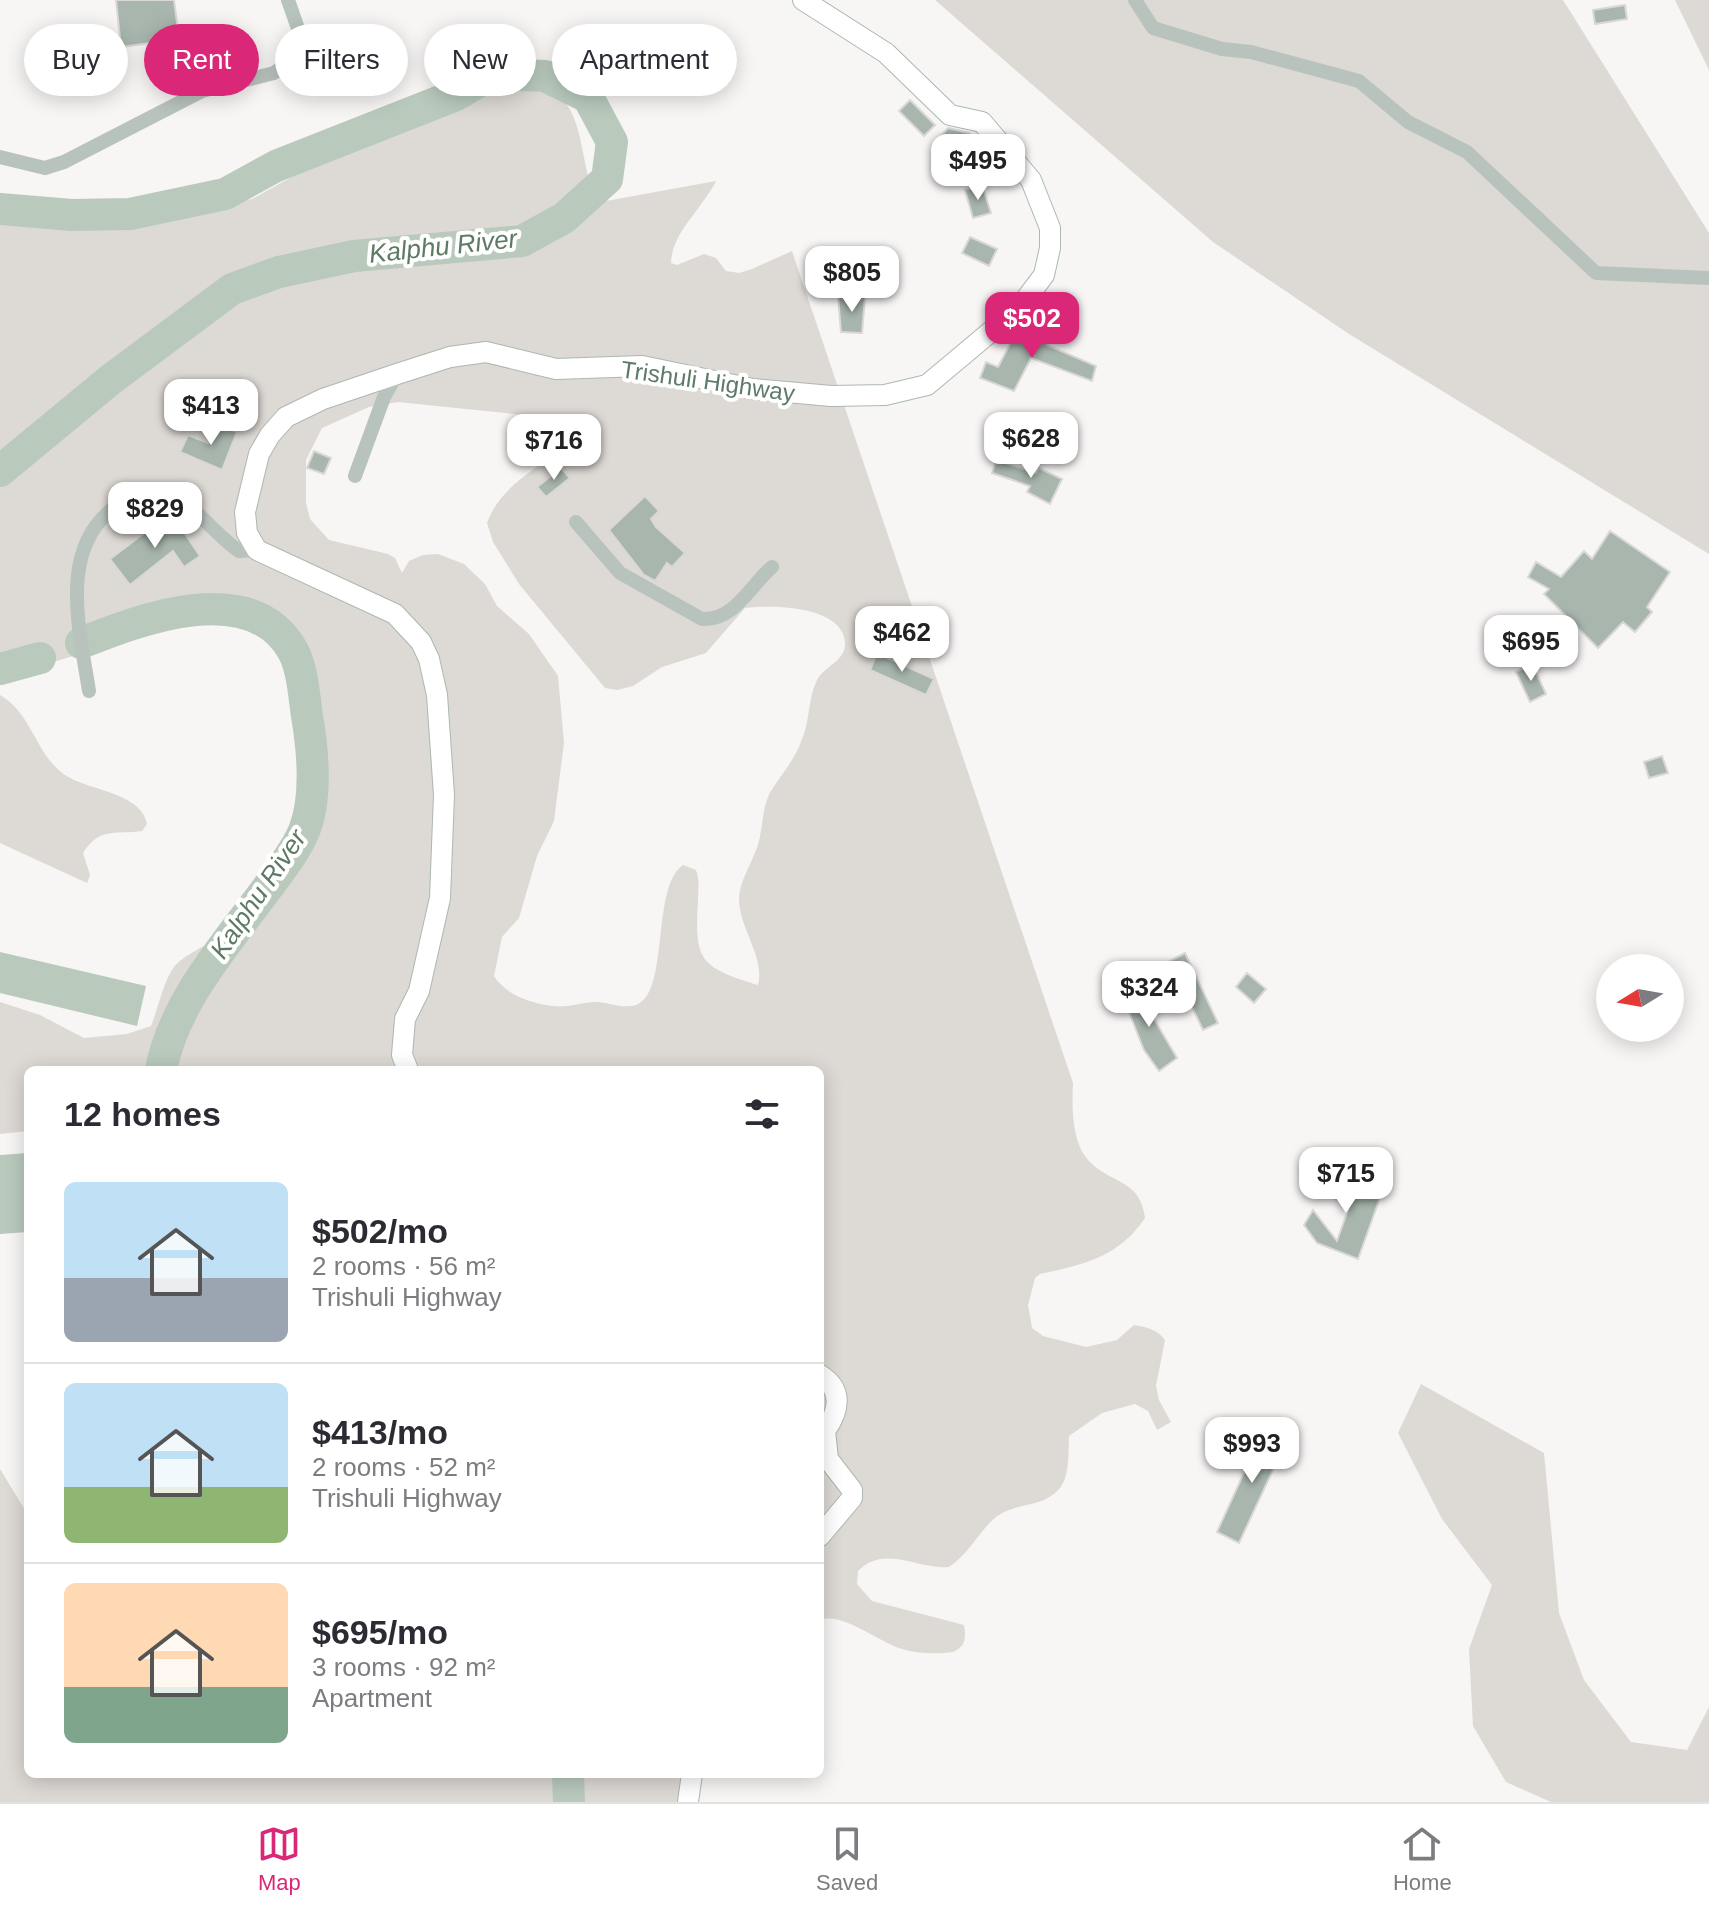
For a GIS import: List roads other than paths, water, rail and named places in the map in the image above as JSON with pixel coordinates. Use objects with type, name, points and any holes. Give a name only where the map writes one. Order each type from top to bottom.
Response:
[{"type":"street","points":[[0,157],[45,168],[116,138],[202,91],[274,73],[286,64],[302,40],[288,0]]},
{"type":"street","name":"Trishuli Highway","points":[[257,550],[247,533],[245,512],[259,454],[286,417],[323,399],[450,357],[486,352],[556,369],[642,366],[753,389],[831,396],[885,395],[927,385],[1019,308],[1044,275],[1050,248],[1050,228],[1031,180],[982,122],[950,115],[886,53],[803,0]]},
{"type":"street","points":[[1135,0],[1153,28],[1222,49],[1251,52],[1359,81],[1408,122],[1467,152],[1596,273],[1709,278]]},
{"type":"street","points":[[355,476],[384,397],[397,374]]},
{"type":"street","points":[[89,691],[78,623],[78,565],[86,542],[99,521],[136,495],[158,492],[172,496],[239,551],[257,550],[395,614],[421,642],[429,659],[437,695],[443,851],[440,898],[433,935],[419,991],[405,1019],[402,1055],[406,1066]]},
{"type":"street","points":[[576,522],[620,573],[702,619],[718,620],[728,613],[772,567]]},
{"type":"street","points":[[824,1378],[829,1381],[839,1403],[825,1431],[828,1459],[852,1490],[852,1498],[824,1531]]},
{"type":"street","points":[[688,1802],[691,1778]]},
{"type":"waterway","name":"Kalphu River","points":[[0,209],[72,215],[130,214],[225,194],[276,166],[456,95],[492,74],[545,76],[588,97],[612,142],[607,179],[564,218],[522,241],[354,256],[279,272],[232,289],[110,380],[0,471]]},
{"type":"waterway","name":"Kalphu River","points":[[81,643],[162,616],[193,610],[223,609],[250,615],[274,628],[293,651],[303,683],[313,775],[311,804],[304,831],[288,860],[190,997],[177,1020],[162,1066]]},
{"type":"waterway","name":"Kalphu River","points":[[0,669],[40,658]]},
{"type":"waterway","name":"Kalphu River","points":[[568,1778],[569,1802]]}]
